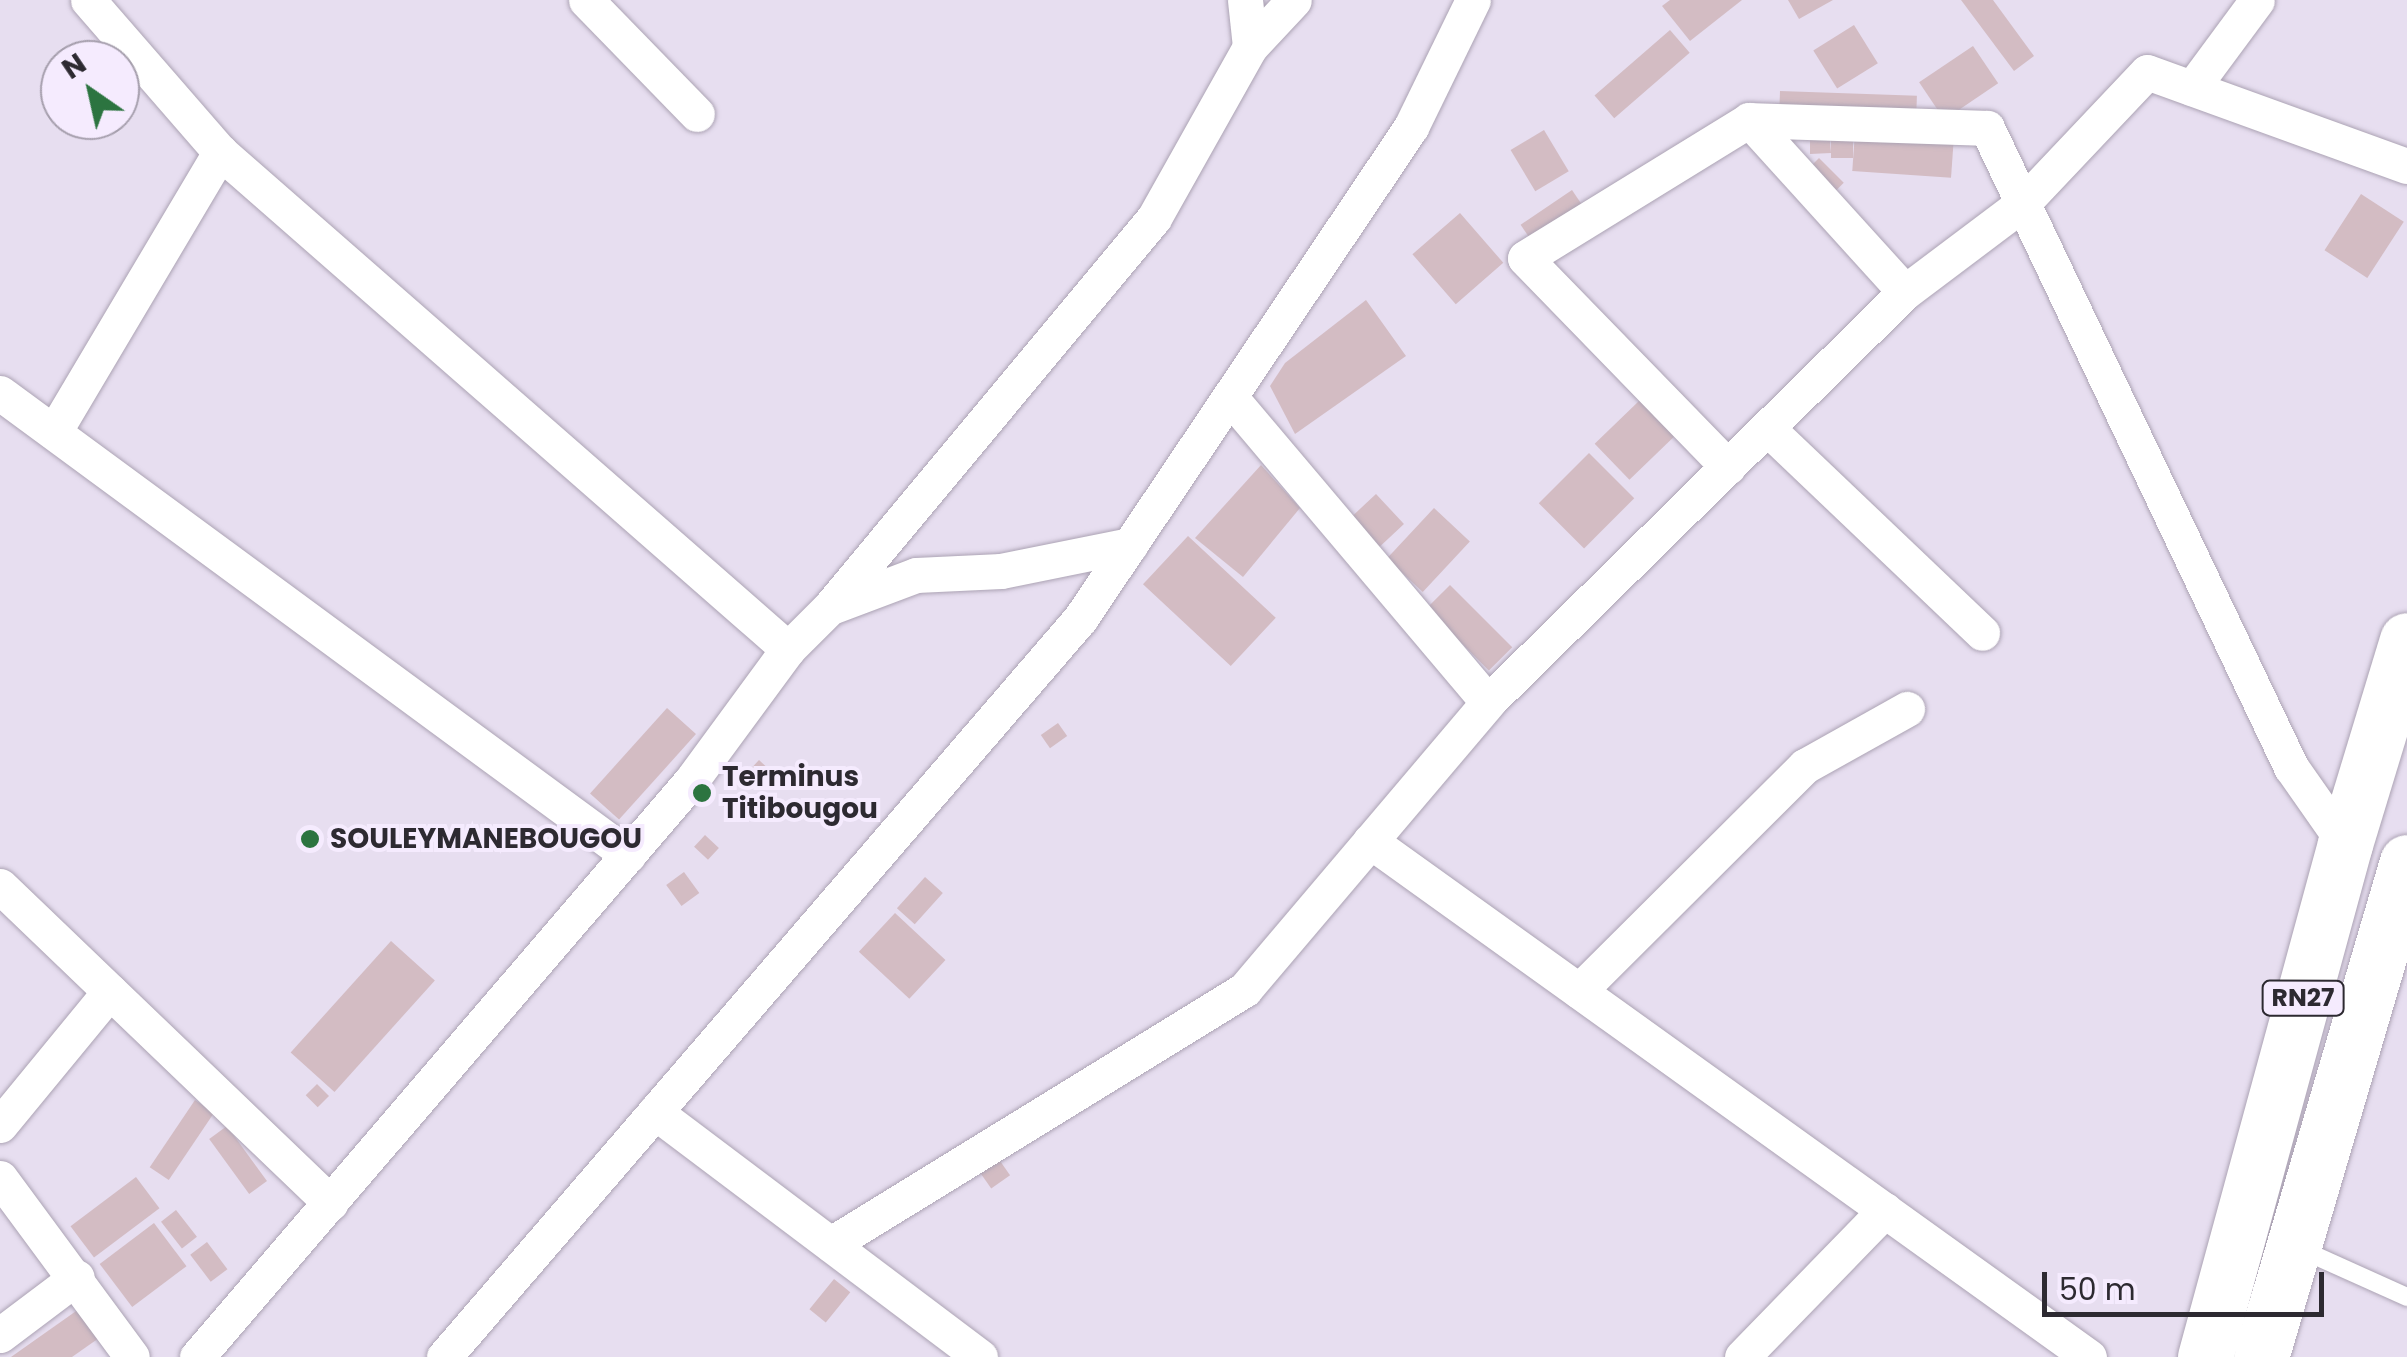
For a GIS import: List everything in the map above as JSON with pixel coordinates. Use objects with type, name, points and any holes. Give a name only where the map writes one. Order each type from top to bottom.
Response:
[{"type":"main road","name":"RN27","points":[[2205,1357],[2345,844],[2407,640]]},
{"type":"main road","name":"RN27","points":[[2261,1357],[2407,862]]},
{"type":"street","points":[[88,0],[220,152],[788,649]]},
{"type":"street","points":[[586,0],[697,114]]},
{"type":"street","points":[[1245,0],[1250,47]]},
{"type":"street","points":[[197,1357],[628,856],[691,781],[788,649],[830,608],[1154,218],[1250,47],[1294,0]]},
{"type":"street","points":[[444,1357],[1080,619],[1411,127],[1473,0]]},
{"type":"street","points":[[2192,88],[2257,0]]},
{"type":"street","points":[[830,1244],[1245,989],[1488,702],[1906,292],[2023,203],[2147,72],[2407,166]]},
{"type":"street","points":[[1749,120],[1906,292]]},
{"type":"street","points":[[1728,467],[1526,258],[1749,120],[1987,128],[2290,766],[2345,844]]},
{"type":"street","points":[[54,432],[220,152]]},
{"type":"street","points":[[0,393],[628,856]]},
{"type":"street","points":[[1230,396],[1488,702]]},
{"type":"street","points":[[1767,428],[1982,633]]},
{"type":"street","points":[[830,608],[916,575],[1001,571],[1130,545]]},
{"type":"street","points":[[1579,991],[1805,766],[1908,709]]},
{"type":"street","points":[[1370,841],[2089,1357]]},
{"type":"street","points":[[0,886],[330,1203]]},
{"type":"street","points":[[0,1125],[110,990]]},
{"type":"street","points":[[656,1112],[980,1357]]},
{"type":"street","points":[[0,1178],[77,1277],[132,1357]]},
{"type":"street","points":[[1742,1357],[1885,1210]]},
{"type":"street","points":[[0,1335],[77,1277]]},
{"type":"lane","points":[[2294,1246],[2407,1298]]},
{"type":"building","points":[[1670,0],[1742,0],[1690,41],[1662,6]]},
{"type":"building","points":[[1788,0],[1833,0],[1799,19]]},
{"type":"building","points":[[1961,0],[1993,0],[2034,56],[2014,71]]},
{"type":"building","points":[[1854,25],[1878,63],[1837,89],[1813,50]]},
{"type":"building","points":[[1670,30],[1690,53],[1614,118],[1595,96]]},
{"type":"building","points":[[1973,46],[1998,83],[1944,120],[1919,82]]},
{"type":"building","points":[[1780,91],[1917,96],[1916,119],[1779,114]]},
{"type":"building","points":[[1544,130],[1569,171],[1535,191],[1511,150]]},
{"type":"building","points":[[1829,131],[1831,153],[1810,154],[1810,133]]},
{"type":"building","points":[[1831,132],[1853,132],[1853,158],[1831,158]]},
{"type":"building","points":[[1855,132],[1954,139],[1951,178],[1852,171]]},
{"type":"building","points":[[1819,158],[1844,183],[1831,195],[1806,171]]},
{"type":"building","points":[[1572,190],[1584,208],[1533,243],[1521,225]]},
{"type":"building","points":[[2361,194],[2404,222],[2367,278],[2325,250]]},
{"type":"building","points":[[1460,213],[1503,263],[1456,304],[1412,254]]},
{"type":"building","points":[[1366,300],[1406,356],[1295,434],[1270,386],[1285,363]]},
{"type":"building","points":[[1640,400],[1675,436],[1629,480],[1595,444]]},
{"type":"building","points":[[1589,453],[1634,498],[1584,548],[1539,503]]},
{"type":"building","points":[[1261,465],[1300,508],[1243,577],[1195,538]]},
{"type":"building","points":[[1376,494],[1404,524],[1376,550],[1348,520]]},
{"type":"building","points":[[1434,508],[1470,541],[1423,592],[1387,558]]},
{"type":"building","points":[[1188,536],[1276,618],[1231,666],[1143,584]]},
{"type":"building","points":[[1450,585],[1512,647],[1489,671],[1427,608]]},
{"type":"building","points":[[667,708],[696,734],[619,820],[590,793]]},
{"type":"building","points":[[1058,723],[1067,736],[1050,748],[1041,735]]},
{"type":"building","points":[[759,760],[771,771],[760,782],[749,771]]},
{"type":"building","points":[[729,794],[749,811],[741,821],[721,804]]},
{"type":"building","points":[[705,835],[719,848],[708,860],[694,847]]},
{"type":"building","points":[[684,872],[699,893],[681,906],[666,885]]},
{"type":"building","points":[[925,877],[943,893],[915,924],[897,908]]},
{"type":"building","points":[[895,913],[945,960],[909,999],[859,952]]},
{"type":"building","points":[[391,941],[435,980],[334,1092],[291,1052]]},
{"type":"building","points":[[317,1084],[329,1096],[318,1107],[306,1095]]},
{"type":"building","points":[[195,1100],[214,1113],[169,1180],[150,1167]]},
{"type":"building","points":[[227,1126],[267,1181],[249,1194],[209,1139]]},
{"type":"building","points":[[998,1158],[1010,1175],[991,1188],[979,1171]]},
{"type":"building","points":[[136,1177],[159,1208],[94,1257],[71,1226]]},
{"type":"building","points":[[176,1210],[197,1237],[182,1248],[161,1222]]},
{"type":"building","points":[[154,1223],[186,1266],[132,1307],[100,1264]]},
{"type":"building","points":[[207,1242],[227,1269],[211,1282],[190,1255]]},
{"type":"building","points":[[834,1279],[850,1292],[826,1323],[809,1309]]},
{"type":"building","points":[[79,1309],[99,1338],[72,1357],[11,1357]]},
{"type":"place","name":"Terminus Titibougou","points":[[702,793]]},
{"type":"place","name":"SOULEYMANEBOUGOU","points":[[310,839]]}]
